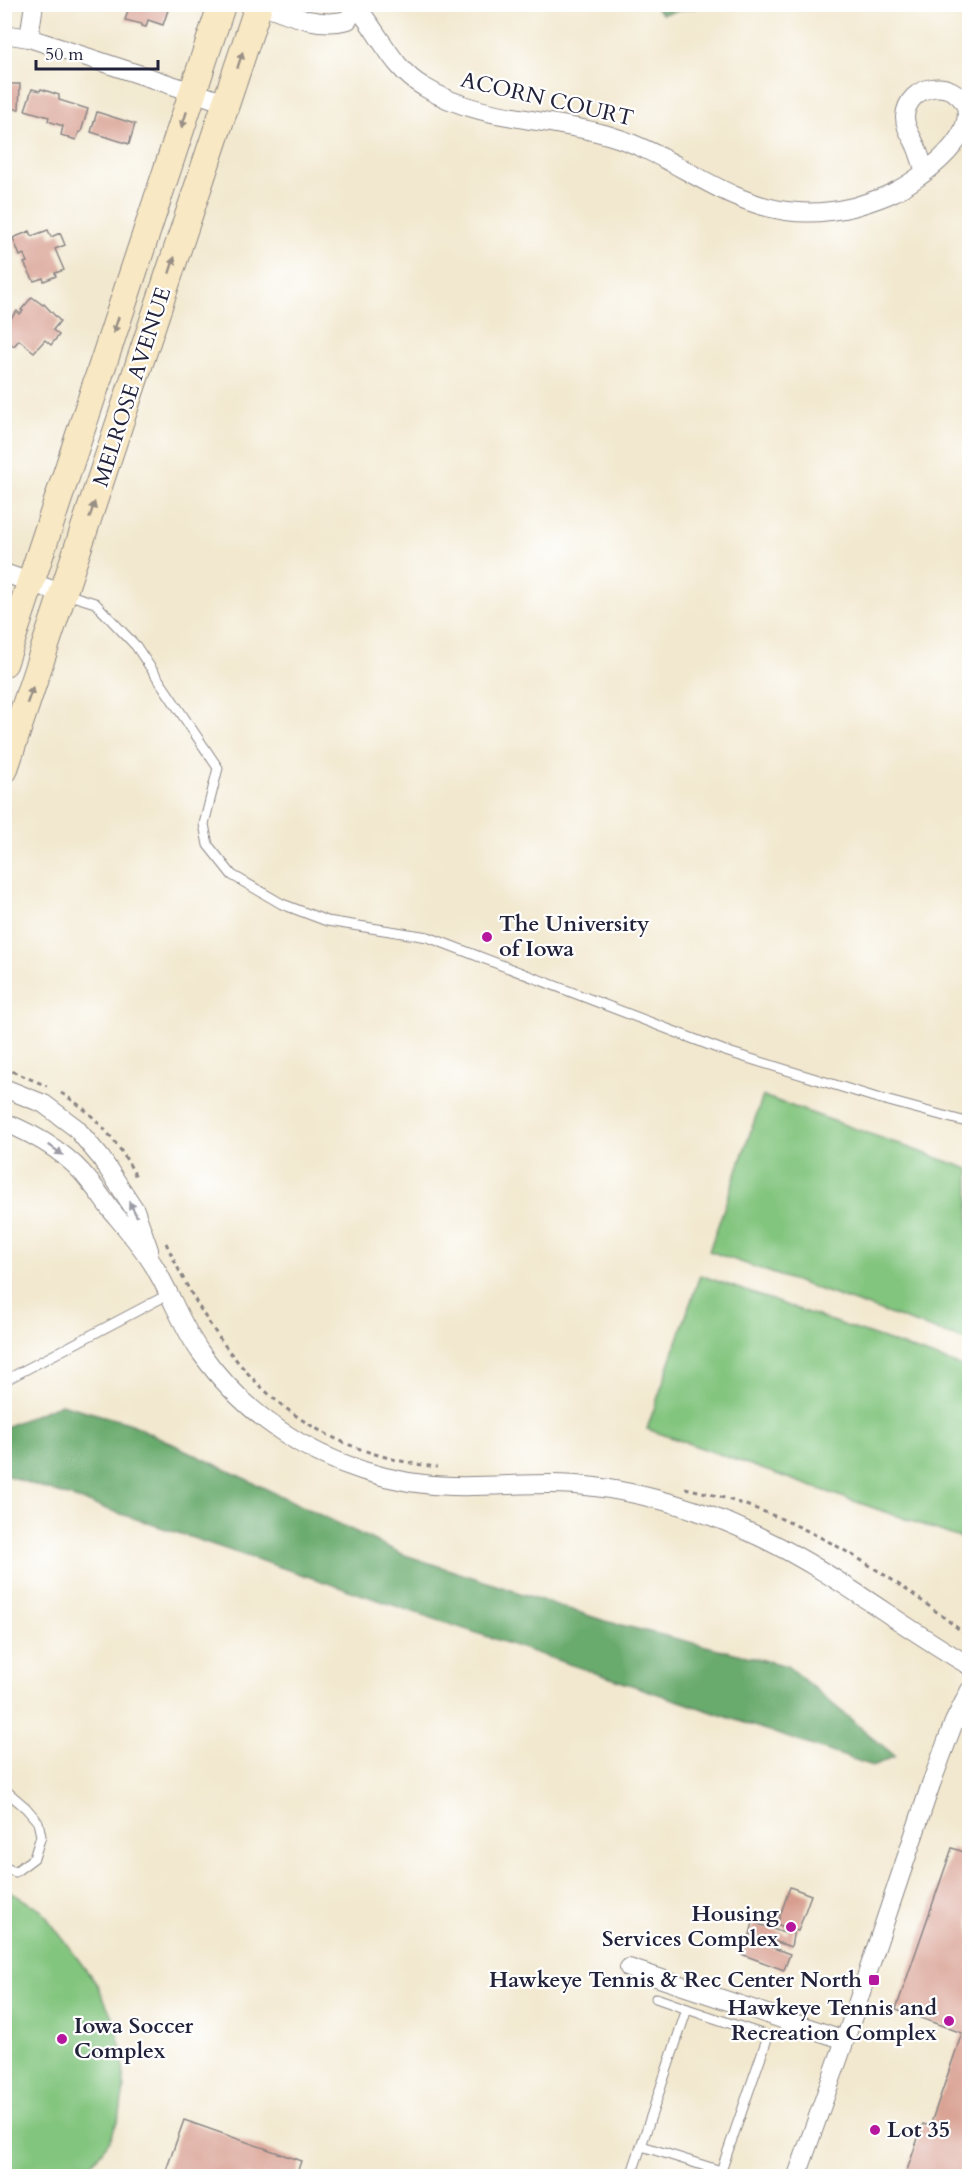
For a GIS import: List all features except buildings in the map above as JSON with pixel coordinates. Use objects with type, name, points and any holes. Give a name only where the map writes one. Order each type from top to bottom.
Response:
[{"type":"main road","name":"MELROSE AVENUE","points":[[4,663],[222,4]]},
{"type":"main road","name":"MELROSE AVENUE","points":[[4,770],[260,4]]},
{"type":"street","points":[[29,38],[34,4]]},
{"type":"street","points":[[260,4],[318,23],[333,24],[348,20],[356,5]]},
{"type":"street","name":"ACORN COURT","points":[[356,5],[402,71],[421,86],[444,99],[485,112],[581,127],[613,136],[644,148],[758,205],[803,213],[851,207],[891,194],[925,172],[951,151],[967,129],[969,118],[967,108],[959,96],[942,87],[931,87],[912,98],[905,116],[906,126],[916,145],[925,172]]},
{"type":"street","points":[[4,34],[29,38],[226,103]]},
{"type":"street","points":[[4,573],[64,594]]},
{"type":"street","points":[[4,1088],[51,1109],[76,1128],[101,1158],[135,1210],[153,1263],[200,1352],[230,1388],[283,1432],[315,1450],[375,1474],[413,1482],[449,1486],[555,1484],[608,1489],[678,1505],[762,1538],[817,1569],[923,1639],[969,1666]]},
{"type":"street","points":[[4,1122],[38,1138],[76,1166],[153,1263]]},
{"type":"street","points":[[797,2176],[931,1784],[954,1722],[969,1690]]},
{"type":"street","points":[[629,1968],[845,2040]]},
{"type":"lane","points":[[64,594],[95,603],[136,646],[219,768],[204,824],[208,845],[232,875],[282,904],[327,921],[428,937],[726,1051],[874,1097],[969,1123]]},
{"type":"lane","points":[[4,1381],[169,1294]]},
{"type":"lane","points":[[4,1789],[38,1822],[41,1836],[34,1858],[15,1872],[4,1867]]},
{"type":"lane","points":[[642,2146],[721,2171],[768,2036],[656,1998]]},
{"type":"lane","points":[[631,2176],[687,2009]]},
{"type":"path","points":[[4,1068],[50,1088]]},
{"type":"path","points":[[58,1092],[85,1111],[102,1127],[130,1164],[140,1185]]},
{"type":"path","points":[[163,1237],[214,1334],[252,1379],[275,1400],[328,1435],[355,1447],[387,1457],[442,1467]]},
{"type":"path","points":[[680,1487],[742,1503],[809,1530],[870,1565],[917,1596],[969,1638]]},
{"type":"green space","points":[[653,5],[708,5],[662,14]]},
{"type":"green space","points":[[763,1096],[969,1169],[969,1342],[709,1251]]},
{"type":"green space","points":[[700,1275],[969,1369],[969,1510],[960,1538],[647,1429]]},
{"type":"green space","points":[[61,1404],[129,1423],[402,1554],[605,1621],[787,1666],[895,1756],[873,1766],[5,1475],[5,1427]]},
{"type":"green space","name":"Iowa Soccer Complex","points":[[4,1888],[42,1911],[98,1986],[114,2021],[123,2057],[124,2087],[120,2114],[110,2140],[94,2161],[75,2176],[5,2176]]},
{"type":"place","name":"The University of Iowa","points":[[487,937]]},
{"type":"place","name":"Housing Services Complex","points":[[791,1927]]},
{"type":"place","name":"Hawkeye Tennis & Rec Center North","points":[[874,1980]]},
{"type":"place","name":"Hawkeye Tennis and Recreation Complex","points":[[949,2021]]},
{"type":"place","name":"Iowa Soccer Complex","points":[[62,2039]]},
{"type":"place","name":"Lot 35","points":[[875,2130]]}]
